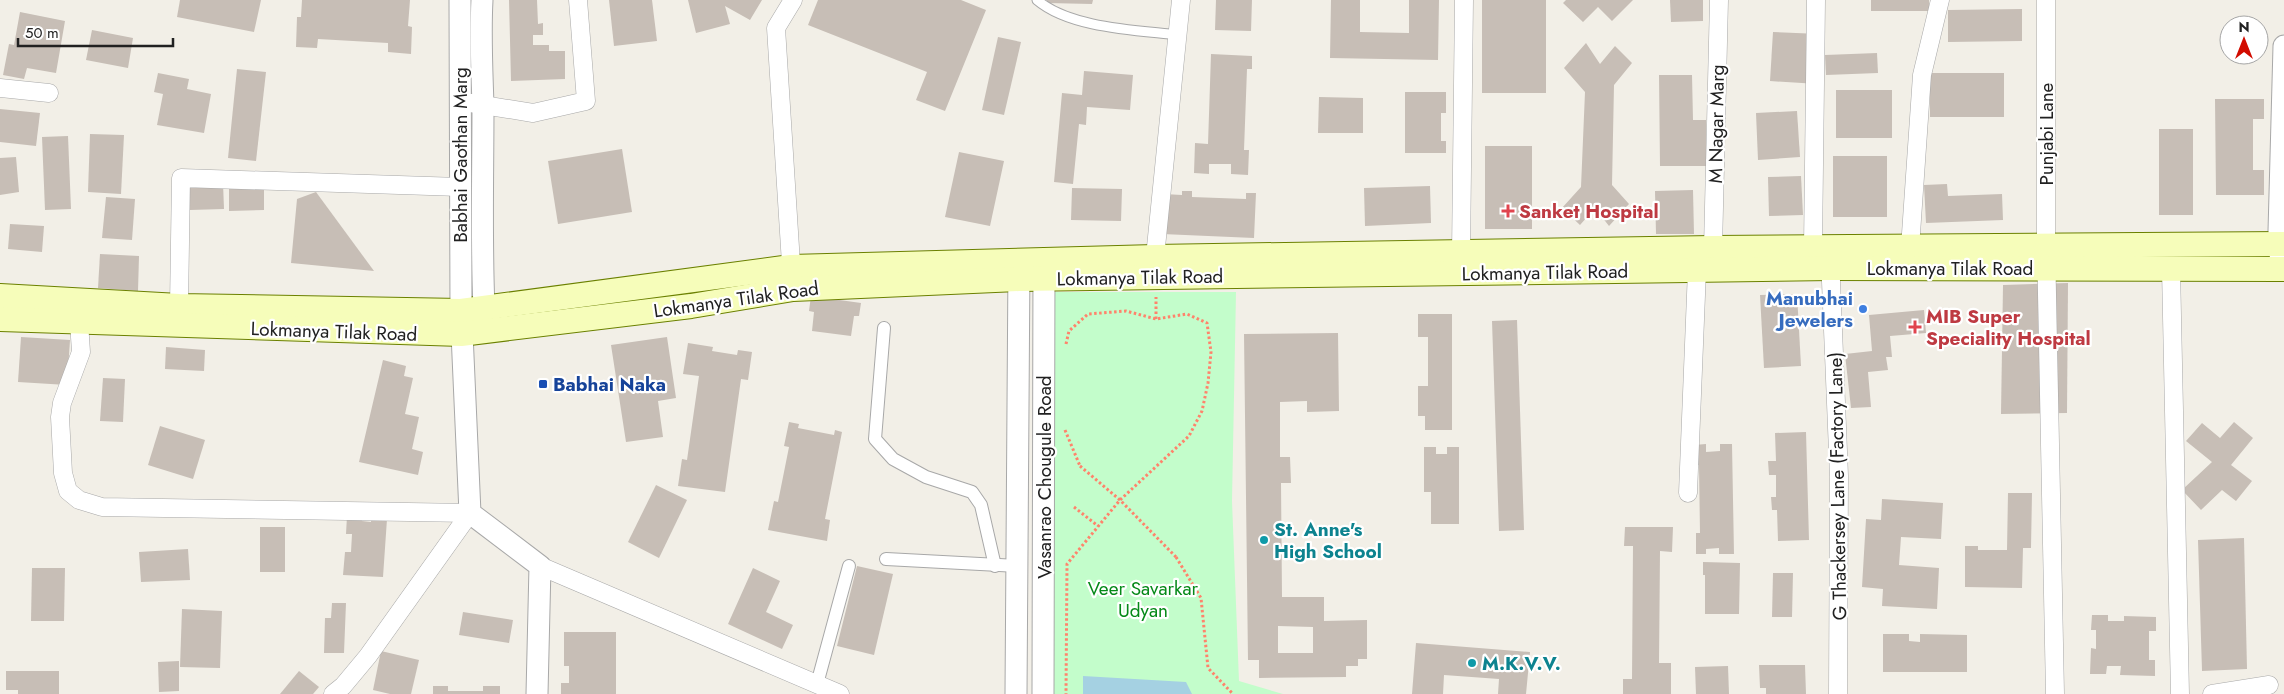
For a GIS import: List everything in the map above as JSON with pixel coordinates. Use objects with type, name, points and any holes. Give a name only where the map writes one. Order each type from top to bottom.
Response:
[{"type":"main road","name":"Lokmanya Tilak Road","points":[[1044,270],[1154,257],[1713,248],[1825,254],[2047,256],[2282,244]]},
{"type":"main road","name":"Lokmanya Tilak Road","points":[[0,296],[461,322],[484,308],[792,278],[1019,270],[1697,270],[1825,254],[1910,248],[2047,256],[2171,269],[2282,269]]},
{"type":"main road","name":"Lokmanya Tilak Road","points":[[0,319],[79,322],[461,322],[691,306],[792,278]]},
{"type":"street","name":"Babhai Gaothan Marg","points":[[460,0],[461,322],[470,513]]},
{"type":"street","name":"Babhai Gaothan Marg","points":[[482,0],[480,39],[483,105],[482,251],[484,308]]},
{"type":"street","points":[[460,101],[533,113],[586,101],[578,0]]},
{"type":"street","points":[[792,0],[776,28],[792,278]]},
{"type":"street","points":[[1154,257],[1181,0]]},
{"type":"street","points":[[1461,253],[1464,0]]},
{"type":"street","name":"M Nagar Marg","points":[[1713,248],[1719,0]]},
{"type":"street","name":"G Thackersey Lane (Factory Lane)","points":[[1816,0],[1825,254],[1838,476],[1838,694]]},
{"type":"street","points":[[1910,248],[1922,75],[1940,0]]},
{"type":"street","name":"Punjabi Lane","points":[[2046,0],[2047,256],[2055,694]]},
{"type":"street","points":[[2282,269],[2284,46]]},
{"type":"street","points":[[0,88],[49,93]]},
{"type":"street","points":[[179,306],[182,178],[460,187]]},
{"type":"street","points":[[2171,269],[2180,694]]},
{"type":"street","name":"Vasanrao Chougule Road","points":[[1016,694],[1019,270]]},
{"type":"street","name":"Vasanrao Chougule Road","points":[[1043,694],[1044,270]]},
{"type":"street","points":[[1688,493],[1697,270]]},
{"type":"street","points":[[79,322],[81,352],[62,403],[60,417],[63,473],[68,491],[79,500],[102,507],[470,513],[540,566],[840,694]]},
{"type":"street","points":[[884,328],[875,439],[893,459],[926,477],[972,492],[981,506],[995,566]]},
{"type":"street","points":[[333,694],[343,686],[368,656],[470,513]]},
{"type":"street","points":[[886,560],[1018,566]]},
{"type":"street","points":[[537,694],[540,566]]},
{"type":"street","points":[[817,684],[849,566]]},
{"type":"street","points":[[2212,694],[2269,685]]},
{"type":"lane","points":[[1036,0],[1048,9],[1104,27],[1178,35]]},
{"type":"path","points":[[1066,694],[1067,564],[1120,500],[1189,436],[1202,410],[1208,383],[1211,352],[1207,323],[1187,314],[1156,319],[1126,311],[1088,314]]},
{"type":"path","points":[[1063,424],[1080,466],[1120,500],[1176,557],[1201,598],[1208,668],[1233,694]]},
{"type":"path","points":[[1074,507],[1098,526]]},
{"type":"green space","name":"Veer Savarkar Udyan","points":[[1050,292],[1236,292],[1232,501],[1239,681],[1283,694],[1049,694]]},
{"type":"water","points":[[1083,676],[1186,682],[1192,694],[1083,694]]},
{"type":"building","points":[[180,0],[261,0],[254,32],[177,17]]},
{"type":"building","points":[[302,0],[410,0],[408,26],[412,27],[411,54],[388,52],[388,43],[318,39],[317,48],[296,47],[297,17],[301,17]]},
{"type":"building","points":[[509,0],[537,0],[538,24],[543,23],[543,35],[533,35],[533,45],[549,45],[549,51],[565,51],[565,79],[511,81]]},
{"type":"building","points":[[609,0],[652,0],[657,41],[614,46]]},
{"type":"building","points":[[688,0],[762,0],[750,20],[725,6],[730,24],[696,33]]},
{"type":"building","points":[[818,0],[961,0],[986,10],[945,111],[916,100],[927,72],[808,25]]},
{"type":"building","points":[[1047,0],[1093,0],[1092,4],[1047,3]]},
{"type":"building","points":[[1216,0],[1252,0],[1251,31],[1215,30]]},
{"type":"building","points":[[1331,0],[1360,0],[1360,32],[1409,33],[1409,0],[1439,0],[1438,60],[1330,58]]},
{"type":"building","points":[[1482,0],[1546,0],[1546,93],[1482,93]]},
{"type":"building","points":[[1566,0],[1633,0],[1612,21],[1598,7],[1583,22],[1563,3]]},
{"type":"building","points":[[1670,0],[1703,0],[1703,21],[1671,22]]},
{"type":"building","points":[[1871,0],[1929,0],[1929,11],[1871,11]]},
{"type":"building","points":[[2022,9],[2022,41],[1948,42],[1948,10]]},
{"type":"building","points":[[20,12],[65,21],[56,73],[27,68],[24,79],[3,75],[9,44],[14,45]]},
{"type":"building","points":[[92,30],[133,38],[128,68],[86,60]]},
{"type":"building","points":[[1773,32],[1820,34],[1818,84],[1770,81]]},
{"type":"building","points":[[998,37],[1021,42],[1004,115],[982,110]]},
{"type":"building","points":[[1586,43],[1600,64],[1615,46],[1632,63],[1614,85],[1612,185],[1629,204],[1609,226],[1595,208],[1580,225],[1562,208],[1581,187],[1585,92],[1564,68]]},
{"type":"building","points":[[1877,53],[1878,73],[1826,75],[1825,55]]},
{"type":"building","points":[[1211,54],[1252,56],[1252,69],[1247,69],[1244,150],[1249,150],[1248,175],[1231,174],[1231,164],[1209,164],[1209,174],[1194,173],[1195,143],[1208,144]]},
{"type":"building","points":[[237,69],[266,72],[256,161],[228,158]]},
{"type":"building","points":[[1084,71],[1133,75],[1130,110],[1087,107],[1086,125],[1079,124],[1073,184],[1054,182],[1062,93],[1082,95]]},
{"type":"building","points":[[158,73],[189,79],[187,89],[211,94],[204,133],[157,125],[163,94],[154,92]]},
{"type":"building","points":[[1930,73],[2004,73],[2004,117],[1930,117]]},
{"type":"building","points":[[1659,75],[1692,75],[1693,120],[1706,120],[1706,166],[1660,166]]},
{"type":"building","points":[[1836,90],[1892,90],[1892,138],[1836,138]]},
{"type":"building","points":[[1405,92],[1446,92],[1446,113],[1441,113],[1441,141],[1446,141],[1446,153],[1405,153]]},
{"type":"building","points":[[1319,97],[1363,98],[1363,133],[1318,133]]},
{"type":"building","points":[[2215,99],[2264,99],[2264,119],[2253,119],[2253,170],[2264,170],[2264,195],[2216,195]]},
{"type":"building","points":[[0,109],[40,113],[36,146],[0,142]]},
{"type":"building","points":[[1797,111],[1800,157],[1758,160],[1756,113]]},
{"type":"building","points":[[2159,129],[2193,129],[2193,215],[2159,215]]},
{"type":"building","points":[[90,134],[124,135],[121,194],[88,192]]},
{"type":"building","points":[[68,136],[71,209],[45,210],[42,137]]},
{"type":"building","points":[[1485,146],[1532,146],[1532,229],[1485,229]]},
{"type":"building","points":[[622,149],[632,212],[558,224],[548,161]]},
{"type":"building","points":[[959,152],[1004,161],[990,226],[945,217]]},
{"type":"building","points":[[1833,156],[1887,156],[1887,217],[1833,217]]},
{"type":"building","points":[[16,157],[19,192],[0,195],[0,158]]},
{"type":"building","points":[[1801,176],[1803,215],[1769,216],[1768,177]]},
{"type":"building","points":[[223,183],[224,209],[190,210],[189,185]]},
{"type":"building","points":[[1947,184],[1948,196],[2002,194],[2003,220],[1926,223],[1924,185]]},
{"type":"building","points":[[1430,186],[1431,223],[1365,226],[1364,188]]},
{"type":"building","points":[[229,188],[264,188],[264,210],[229,211]]},
{"type":"building","points":[[1072,188],[1122,189],[1121,221],[1071,220]]},
{"type":"building","points":[[1693,190],[1694,234],[1656,234],[1655,191]]},
{"type":"building","points":[[1182,191],[1192,191],[1192,197],[1246,199],[1246,193],[1256,193],[1254,238],[1162,234],[1164,194],[1182,195]]},
{"type":"building","points":[[316,192],[374,271],[291,263],[297,199]]},
{"type":"building","points":[[106,197],[135,199],[132,240],[102,238]]},
{"type":"building","points":[[10,224],[44,226],[42,252],[8,249]]},
{"type":"building","points":[[100,254],[139,256],[138,291],[98,288]]},
{"type":"building","points":[[2068,283],[2067,413],[2001,414],[2003,285]]},
{"type":"building","points":[[1797,294],[1801,366],[1764,368],[1760,295]]},
{"type":"building","points":[[811,296],[861,303],[859,316],[854,316],[851,336],[812,331],[814,312],[809,311]]},
{"type":"building","points":[[1924,310],[1926,333],[1890,336],[1892,357],[1886,357],[1888,370],[1868,372],[1871,407],[1851,408],[1845,354],[1872,351],[1869,315]]},
{"type":"building","points":[[1418,314],[1452,314],[1452,430],[1425,430],[1425,416],[1418,416],[1418,386],[1428,386],[1428,337],[1418,337]]},
{"type":"building","points":[[1517,320],[1524,530],[1499,531],[1492,321]]},
{"type":"building","name":"St. Anne's High School","points":[[1338,333],[1339,411],[1307,412],[1307,401],[1280,402],[1280,457],[1290,457],[1291,483],[1281,483],[1282,597],[1324,597],[1324,621],[1367,620],[1367,659],[1358,659],[1358,666],[1346,666],[1346,677],[1259,678],[1259,660],[1248,660],[1244,334]],"holes":[[[1278,626],[1313,627],[1313,653],[1278,653]]]},
{"type":"building","points":[[21,337],[70,340],[67,385],[18,382]]},
{"type":"building","points":[[667,337],[676,398],[658,401],[663,437],[626,442],[611,345]]},
{"type":"building","points":[[688,343],[713,347],[712,351],[737,355],[738,350],[752,352],[748,380],[741,379],[725,492],[678,486],[682,459],[687,460],[699,376],[683,374]]},
{"type":"building","points":[[166,347],[205,350],[204,371],[165,369]]},
{"type":"building","points":[[383,360],[406,366],[404,376],[413,378],[405,414],[419,417],[412,449],[423,452],[418,475],[359,462]]},
{"type":"building","points":[[103,378],[125,379],[123,422],[100,421]]},
{"type":"building","points":[[789,422],[799,424],[798,428],[834,435],[835,430],[842,432],[825,519],[830,520],[827,541],[768,530],[774,501],[778,502],[789,447],[784,446]]},
{"type":"building","points":[[2234,422],[2253,438],[2231,465],[2252,481],[2236,501],[2222,490],[2201,510],[2182,490],[2212,462],[2186,441],[2202,423],[2220,438]]},
{"type":"building","points":[[160,426],[205,440],[193,479],[148,465]]},
{"type":"building","points":[[1806,432],[1809,540],[1778,541],[1777,510],[1772,510],[1771,497],[1776,497],[1776,475],[1769,475],[1768,461],[1776,461],[1775,433]]},
{"type":"building","points":[[1706,444],[1706,452],[1720,451],[1720,444],[1732,444],[1734,554],[1719,554],[1719,548],[1706,549],[1706,554],[1696,554],[1696,533],[1700,533],[1699,465],[1694,465],[1694,445]]},
{"type":"building","points":[[1424,447],[1436,447],[1436,454],[1447,454],[1447,447],[1459,447],[1459,524],[1431,524],[1431,492],[1424,492]]},
{"type":"building","points":[[656,485],[687,500],[659,558],[628,542]]},
{"type":"building","points":[[2008,493],[2032,493],[2031,548],[2023,548],[2022,588],[1965,587],[1965,546],[1978,546],[1978,550],[2007,550]]},
{"type":"building","points":[[1882,499],[1943,503],[1941,539],[1901,537],[1899,565],[1939,568],[1937,609],[1882,606],[1883,589],[1862,587],[1866,519],[1881,520]]},
{"type":"building","points":[[347,516],[362,517],[362,521],[371,522],[371,517],[387,519],[383,577],[343,575],[345,552],[351,552],[352,534],[346,534]]},
{"type":"building","points":[[260,527],[285,527],[285,572],[260,572]]},
{"type":"building","points":[[1625,527],[1673,527],[1672,552],[1660,551],[1659,663],[1671,663],[1671,694],[1623,694],[1623,679],[1632,679],[1633,546],[1624,546]]},
{"type":"building","points":[[2244,538],[2247,669],[2202,671],[2198,540]]},
{"type":"building","points":[[188,549],[190,580],[141,582],[139,552]]},
{"type":"building","points":[[1703,562],[1740,563],[1739,614],[1705,614]]},
{"type":"building","points":[[857,566],[893,574],[874,655],[837,646]]},
{"type":"building","points":[[32,568],[65,568],[64,621],[31,621]]},
{"type":"building","points":[[753,568],[780,581],[766,612],[793,625],[782,649],[728,624]]},
{"type":"building","points":[[1773,573],[1793,573],[1792,617],[1772,617]]},
{"type":"building","points":[[332,603],[346,603],[344,653],[324,653],[325,618],[331,618]]},
{"type":"building","points":[[182,609],[222,611],[220,668],[180,667]]},
{"type":"building","points":[[463,612],[513,620],[509,643],[459,635]]},
{"type":"building","points":[[2092,615],[2108,615],[2108,621],[2124,621],[2124,616],[2156,617],[2156,631],[2149,631],[2149,660],[2155,660],[2155,676],[2120,675],[2121,666],[2107,666],[2106,674],[2090,674],[2091,648],[2096,649],[2096,630],[2091,630]]},
{"type":"building","points":[[564,632],[616,632],[616,694],[561,694],[561,683],[569,683],[569,666],[564,666]]},
{"type":"building","points":[[1883,634],[1909,634],[1909,641],[1920,642],[1920,634],[1967,635],[1967,672],[1883,672]]},
{"type":"building","name":"M.K.V.V.","points":[[1416,643],[1530,652],[1526,694],[1498,694],[1499,679],[1444,675],[1443,694],[1412,694]]},
{"type":"building","points":[[381,651],[419,660],[411,694],[390,694],[373,690]]},
{"type":"building","points":[[179,661],[179,691],[159,692],[158,662]]},
{"type":"building","points":[[1759,665],[1805,665],[1806,694],[1766,694],[1766,688],[1760,688]]},
{"type":"building","points":[[1728,666],[1729,694],[1696,694],[1695,667]]},
{"type":"building","points":[[6,671],[59,671],[59,694],[18,694],[18,690],[6,690]]},
{"type":"building","points":[[299,671],[319,687],[313,694],[280,694]]},
{"type":"building","points":[[433,686],[448,686],[448,691],[483,691],[483,686],[500,686],[500,694],[433,694]]},
{"type":"place","name":"Sanket Hospital","points":[[1508,211]]},
{"type":"place","name":"Manubhai Jewelers","points":[[1863,309]]},
{"type":"place","name":"MIB Super Speciality Hospital","points":[[1915,327]]},
{"type":"place","name":"Babhai Naka","points":[[543,384]]},
{"type":"place","name":"St. Anne's High School","points":[[1264,540]]},
{"type":"place","name":"M.K.V.V.","points":[[1472,663]]}]
